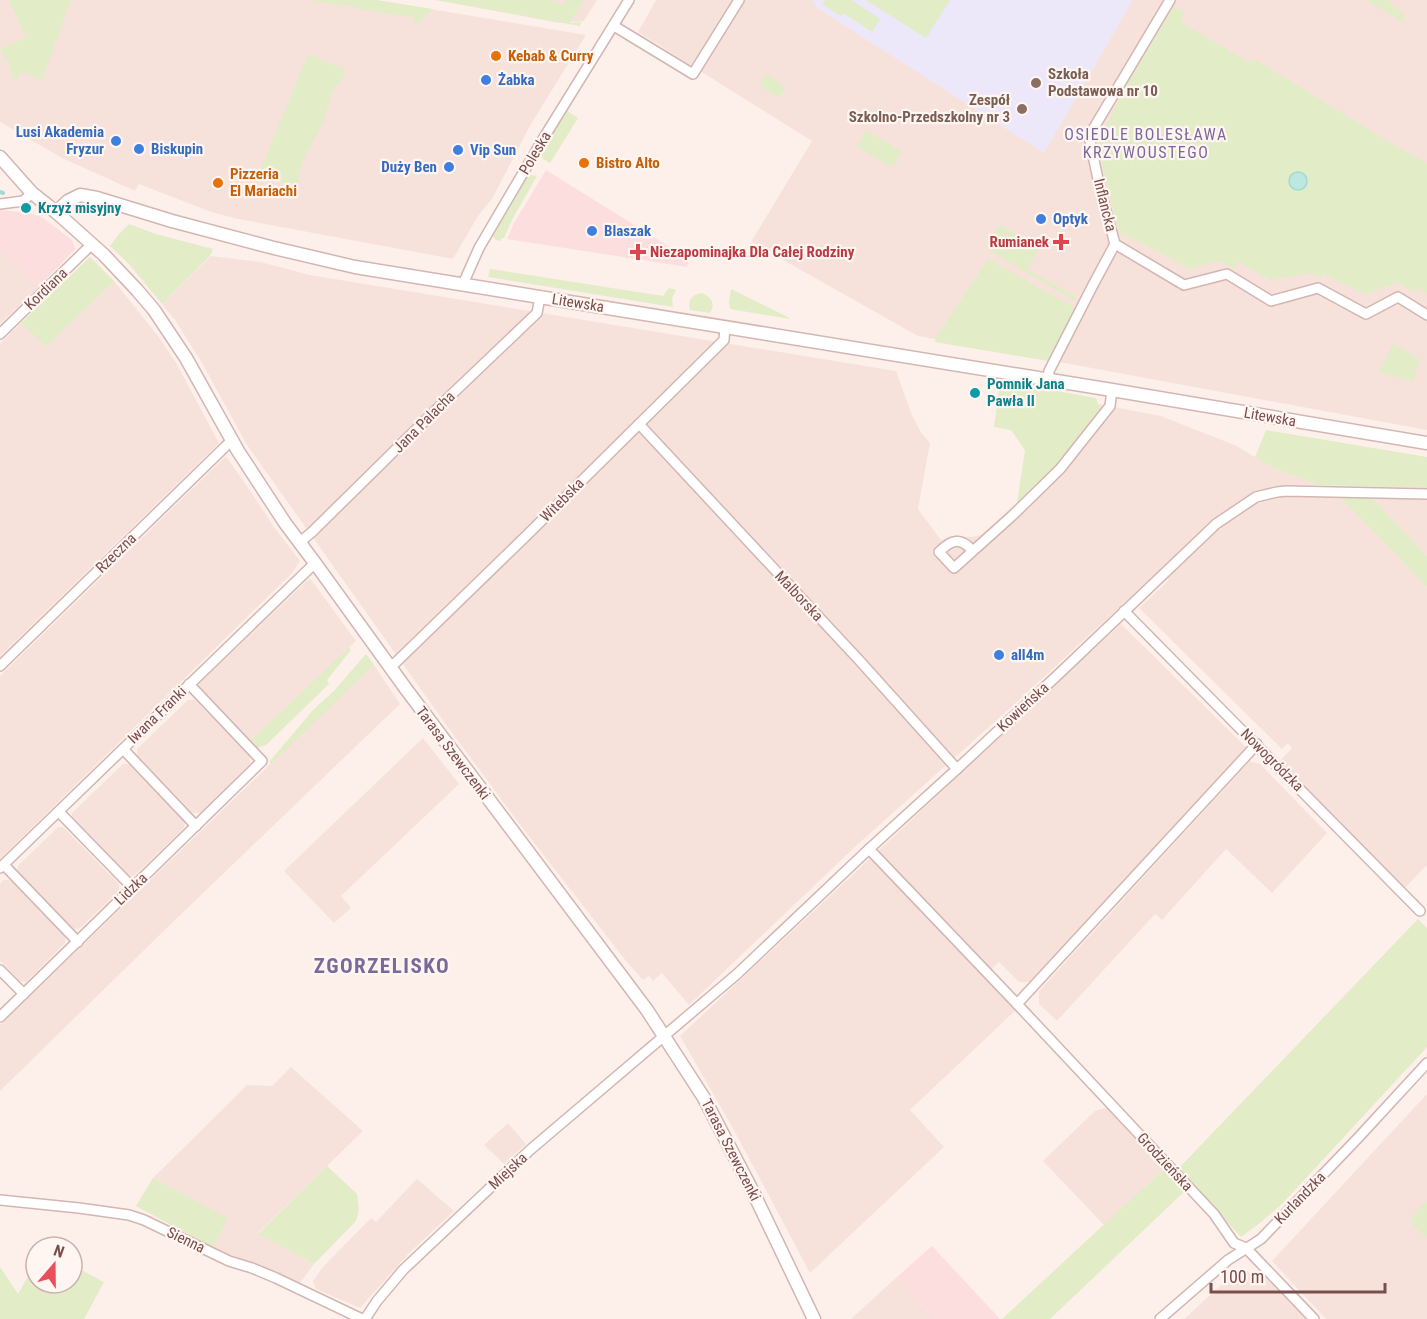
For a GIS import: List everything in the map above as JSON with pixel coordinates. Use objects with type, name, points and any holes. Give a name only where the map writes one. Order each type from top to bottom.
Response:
[{"type":"street","name":"Poleska","points":[[463,284],[479,248],[629,0]]},
{"type":"street","points":[[614,26],[693,74],[739,0]]},
{"type":"street","name":"Inflancka","points":[[1048,380],[1049,371],[1115,244],[1089,136],[1170,0]]},
{"type":"street","name":"Tarasa Szewczenki","points":[[0,156],[32,193],[104,255],[137,290],[169,331],[231,441],[285,523],[522,846],[665,1035],[720,1127],[814,1319]]},
{"type":"street","points":[[0,204],[23,201],[32,193]]},
{"type":"street","name":"Litewska","points":[[56,212],[68,201],[80,195],[284,251],[355,267],[1427,443]]},
{"type":"street","name":"Kordiana","points":[[0,334],[92,244]]},
{"type":"street","points":[[1115,244],[1184,285],[1227,274],[1271,301],[1318,288],[1366,314],[1398,297],[1427,315]]},
{"type":"street","name":"Jana Palacha","points":[[300,542],[537,313],[540,297]]},
{"type":"street","name":"Witebska","points":[[390,668],[724,340],[725,327]]},
{"type":"street","points":[[973,551],[1060,469],[1110,405],[1112,390]]},
{"type":"street","name":"Malborska","points":[[639,424],[859,660],[957,769]]},
{"type":"street","name":"Rzeczna","points":[[0,666],[231,441]]},
{"type":"street","name":"Kowieńska","points":[[665,1035],[737,974],[1216,524],[1261,495],[1286,491],[1427,494]]},
{"type":"street","name":"Iwana Franki","points":[[2,866],[315,563]]},
{"type":"street","name":"Nowogródzka","points":[[1124,611],[1420,911]]},
{"type":"street","name":"Lidzka","points":[[0,1017],[262,761],[189,684]]},
{"type":"street","points":[[1017,1004],[1257,744]]},
{"type":"street","points":[[123,749],[196,826]]},
{"type":"street","points":[[59,812],[133,888]]},
{"type":"street","name":"Grodzieńska","points":[[869,849],[1214,1214],[1234,1243],[1246,1248],[1314,1319]]},
{"type":"street","points":[[2,866],[78,942]]},
{"type":"street","points":[[0,970],[24,994]]},
{"type":"street","name":"Miejska","points":[[363,1319],[403,1270],[530,1150],[665,1035]]},
{"type":"street","name":"Kurlandzka","points":[[1160,1319],[1228,1260],[1261,1239],[1427,1063]]},
{"type":"street","name":"Sienna","points":[[0,1200],[129,1215],[229,1261],[276,1278],[363,1319]]},
{"type":"shaded area","points":[[0,0],[376,0],[586,35],[531,124],[492,199],[478,216],[453,259],[238,219],[211,212],[139,184],[135,191],[62,158],[0,122]]},
{"type":"shaded area","points":[[439,0],[597,0],[584,21],[558,23]]},
{"type":"shaded area","points":[[656,0],[1427,0],[1427,430],[918,336],[751,242],[812,141],[638,32]]},
{"type":"shaded area","name":"Zespół Szkolno-Przedszkolny nr 3","points":[[813,0],[1133,0],[1044,153],[817,8]]},
{"type":"shaded area","points":[[546,170],[689,259],[687,267],[507,239]]},
{"type":"shaded area","points":[[0,210],[36,215],[72,240],[75,249],[39,287],[0,249]]},
{"type":"shaded area","points":[[0,249],[39,287],[0,324]]},
{"type":"shaded area","points":[[211,256],[261,262],[310,275],[896,371],[912,415],[920,431],[930,443],[918,509],[941,540],[951,536],[981,535],[1057,464],[1099,409],[1098,404],[1161,416],[1237,446],[1273,468],[1314,483],[1314,485],[1283,487],[1254,493],[1219,515],[1018,701],[857,845],[689,1005],[662,973],[653,981],[649,976],[643,980],[626,961],[447,726],[247,445],[202,363],[162,304]]},
{"type":"shaded area","points":[[114,281],[175,361],[219,443],[0,656],[0,344],[21,323],[46,347]]},
{"type":"shaded area","points":[[226,456],[300,561],[293,572],[0,859],[0,676]]},
{"type":"shaded area","points":[[1303,494],[1338,495],[1427,587],[1427,865],[1404,889],[1280,761],[1292,748],[1288,743],[1282,749],[1139,608],[1169,580],[1166,577],[1229,519],[1258,500]]},
{"type":"shaded area","points":[[1427,497],[1427,556],[1372,498]]},
{"type":"shaded area","points":[[310,578],[356,641],[250,741],[200,689],[198,684]]},
{"type":"shaded area","points":[[1121,624],[1247,748],[1029,982],[1019,982],[999,962],[985,976],[1017,1009],[910,1110],[944,1147],[810,1273],[735,1132],[680,1036]]},
{"type":"shaded area","points":[[374,665],[400,704],[0,1091],[0,1025]]},
{"type":"shaded area","points":[[188,700],[195,700],[250,756],[250,764],[200,813],[193,813],[137,756],[137,749]]},
{"type":"shaded area","points":[[423,738],[459,784],[341,896],[351,908],[334,923],[284,871]]},
{"type":"shaded area","points":[[1250,761],[1260,764],[1327,833],[1272,893],[1226,849],[1162,920],[1155,914],[1057,1021],[1039,1004],[1039,991]]},
{"type":"shaded area","points":[[123,764],[129,764],[185,821],[184,828],[134,876],[128,876],[72,818],[72,813]]},
{"type":"shaded area","points":[[58,827],[63,827],[119,884],[119,891],[80,928],[74,929],[17,871],[18,866]]},
{"type":"shaded area","points":[[3,880],[10,880],[65,937],[65,943],[26,982],[20,981],[0,961],[0,884]]},
{"type":"shaded area","points":[[291,1067],[363,1131],[258,1233],[314,1264],[300,1283],[266,1268],[231,1258],[213,1248],[227,1218],[153,1178],[247,1085],[272,1086]]},
{"type":"shaded area","points":[[1427,1094],[1427,1319],[1326,1319],[1272,1261]]},
{"type":"shaded area","points":[[1109,1107],[1166,1167],[1104,1225],[1043,1161],[1095,1111]]},
{"type":"shaded area","points":[[508,1123],[526,1144],[504,1164],[484,1145]]},
{"type":"shaded area","points":[[417,1179],[454,1211],[409,1253],[360,1308],[316,1289],[313,1281],[323,1267],[371,1218],[376,1222]]},
{"type":"shaded area","points":[[932,1246],[1000,1319],[933,1319],[897,1277]]},
{"type":"shaded area","points":[[1262,1271],[1308,1319],[1184,1319],[1234,1273]]},
{"type":"shaded area","points":[[897,1277],[933,1319],[851,1319]]},
{"type":"green space","points":[[9,0],[71,0],[42,80],[20,72],[16,83],[9,68],[11,67],[0,49],[26,37]]},
{"type":"green space","points":[[309,0],[376,0],[433,9],[413,26],[414,18]]},
{"type":"green space","points":[[435,0],[550,0],[564,5],[566,0],[584,0],[570,23],[581,22],[580,26]]},
{"type":"green space","points":[[825,0],[851,0],[880,19],[872,32],[843,13],[841,16],[822,4]]},
{"type":"green space","points":[[866,0],[950,0],[926,38]]},
{"type":"green space","points":[[1365,0],[1392,0],[1390,4],[1402,12],[1405,23]]},
{"type":"green space","points":[[1173,7],[1185,12],[1181,22],[1247,61],[1256,60],[1427,163],[1427,293],[1418,288],[1414,293],[1398,283],[1364,294],[1324,274],[1321,278],[1311,273],[1271,280],[1238,262],[1234,269],[1220,261],[1189,269],[1119,233],[1098,142],[1125,87]]},
{"type":"green space","points":[[308,54],[346,70],[343,78],[331,93],[324,121],[306,154],[300,170],[298,189],[259,173]]},
{"type":"green space","points":[[766,74],[786,87],[779,98],[759,85]]},
{"type":"green space","points":[[567,111],[578,118],[550,163],[543,159],[541,154]]},
{"type":"green space","points":[[866,130],[902,152],[896,163],[890,166],[857,147]]},
{"type":"green space","points":[[531,175],[537,176],[504,238],[500,241],[496,240],[494,234],[525,178]]},
{"type":"green space","points":[[129,224],[156,234],[213,249],[210,256],[162,304],[129,264],[110,246]]},
{"type":"green space","points":[[1000,225],[1040,248],[1027,269],[1075,296],[1076,302],[985,248]]},
{"type":"green space","points":[[90,257],[114,281],[46,347],[21,323]]},
{"type":"green space","points":[[988,259],[1075,308],[1048,361],[935,342],[936,337]]},
{"type":"green space","points":[[490,269],[663,296],[669,288],[676,290],[672,298],[673,307],[488,277]]},
{"type":"green space","points":[[731,289],[788,317],[790,319],[730,309]]},
{"type":"green space","points":[[701,293],[712,301],[713,306],[710,313],[690,310],[691,298]]},
{"type":"green space","points":[[1393,343],[1419,359],[1414,381],[1379,373]]},
{"type":"green space","points":[[1000,381],[1096,398],[1100,409],[1057,464],[1017,503],[1025,450],[1011,430],[994,427]]},
{"type":"green space","points":[[1266,430],[1427,457],[1427,488],[1314,485],[1314,483],[1273,468],[1255,457]]},
{"type":"green space","points":[[1338,495],[1372,498],[1427,556],[1427,587]]},
{"type":"green space","points":[[349,647],[351,650],[327,680],[329,684],[266,745],[257,748],[250,741]]},
{"type":"green space","points":[[366,654],[374,665],[271,764],[269,762],[314,709],[334,691]]},
{"type":"green space","points":[[1418,919],[1427,928],[1427,1047],[1282,1204],[1241,1237],[1177,1170]]},
{"type":"green space","points":[[327,1166],[357,1194],[359,1210],[356,1221],[314,1264],[258,1234]]},
{"type":"green space","points":[[1166,1167],[1186,1190],[1050,1319],[1002,1319]]},
{"type":"green space","points":[[153,1178],[228,1218],[213,1248],[136,1206]]},
{"type":"green space","points":[[1427,1202],[1426,1237],[1414,1226],[1412,1220],[1416,1211]]},
{"type":"green space","points":[[0,1267],[18,1294],[24,1283],[24,1295],[84,1295],[84,1271],[104,1282],[84,1319],[0,1319]]},
{"type":"water","points":[[1298,172],[1304,175],[1307,181],[1304,187],[1298,190],[1292,187],[1289,181],[1292,175]]},
{"type":"place","name":"Kebab & Curry","points":[[496,56]]},
{"type":"place","name":"Żabka","points":[[486,80]]},
{"type":"place","name":"Szkoła Podstawowa nr 10","points":[[1036,83]]},
{"type":"place","name":"Zespół Szkolno-Przedszkolny nr 3","points":[[1022,109]]},
{"type":"place","name":"Lusi Akademia Fryzur","points":[[116,141]]},
{"type":"place","name":"Biskupin","points":[[139,149]]},
{"type":"place","name":"Vip Sun","points":[[458,150]]},
{"type":"place","name":"Bistro Alto","points":[[584,163]]},
{"type":"place","name":"Duży Ben","points":[[449,167]]},
{"type":"place","name":"Pizzeria El Mariachi","points":[[218,183]]},
{"type":"place","name":"Krzyż misyjny","points":[[26,208]]},
{"type":"place","name":"Optyk","points":[[1041,219]]},
{"type":"place","name":"Blaszak","points":[[592,231]]},
{"type":"place","name":"Rumianek","points":[[1061,242]]},
{"type":"place","name":"Niezapominajka Dla Całej Rodziny","points":[[638,252]]},
{"type":"place","name":"Pomnik Jana Pawła II","points":[[975,393]]},
{"type":"place","name":"all4m","points":[[999,655]]},
{"type":"district","name":"OSIEDLE BOLESŁAWA KRZYWOUSTEGO","points":[[1146,143]]},
{"type":"district","name":"ZGORZELISKO","points":[[382,966]]}]
